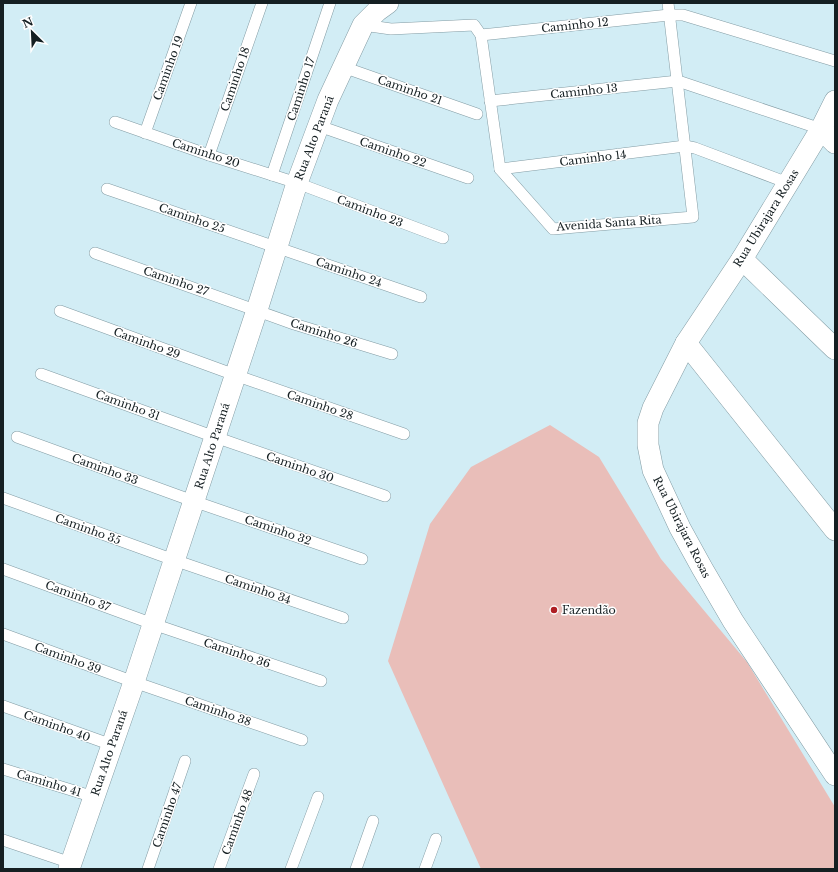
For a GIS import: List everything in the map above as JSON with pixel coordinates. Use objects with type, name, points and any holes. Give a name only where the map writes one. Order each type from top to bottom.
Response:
[{"type":"street","name":"Rua Alto Paraná","points":[[70,866],[134,682],[257,310],[297,183],[343,67],[363,25],[376,11],[388,3]]},
{"type":"street","name":"Rua Ubirajara Rosas","points":[[835,101],[828,136],[788,183],[742,259],[686,344],[653,408],[648,423],[648,444],[653,470],[680,528],[732,621],[835,775]]},
{"type":"street","points":[[742,259],[835,349]]},
{"type":"street","points":[[686,344],[835,530]]},
{"type":"lane","name":"Caminho 19","points":[[145,133],[191,3]]},
{"type":"lane","name":"Caminho 18","points":[[209,155],[262,3]]},
{"type":"lane","name":"Caminho 17","points":[[272,175],[330,3]]},
{"type":"lane","name":"Avenida Santa Rita","points":[[500,169],[553,229],[693,217],[668,3]]},
{"type":"lane","name":"Caminho 12","points":[[481,35],[670,15],[683,15],[835,61]]},
{"type":"lane","points":[[363,25],[392,29],[474,25],[481,35],[500,169]]},
{"type":"lane","name":"Caminho 21","points":[[343,67],[477,114]]},
{"type":"lane","points":[[678,81],[828,136]]},
{"type":"lane","name":"Caminho 13","points":[[490,101],[678,81]]},
{"type":"lane","name":"Caminho 20","points":[[114,122],[209,155],[297,183]]},
{"type":"lane","name":"Caminho 22","points":[[319,126],[468,178]]},
{"type":"lane","points":[[685,146],[695,148],[788,183]]},
{"type":"lane","name":"Caminho 14","points":[[500,169],[685,146]]},
{"type":"lane","name":"Caminho 23","points":[[297,183],[443,238]]},
{"type":"lane","name":"Caminho 25","points":[[107,189],[277,247]]},
{"type":"lane","name":"Caminho 24","points":[[277,247],[421,297]]},
{"type":"lane","name":"Caminho 27","points":[[95,253],[257,310]]},
{"type":"lane","name":"Caminho 26","points":[[257,310],[294,324],[392,354]]},
{"type":"lane","name":"Caminho 29","points":[[60,312],[235,376]]},
{"type":"lane","name":"Caminho 31","points":[[41,374],[215,437]]},
{"type":"lane","name":"Caminho 28","points":[[235,376],[404,434]]},
{"type":"lane","name":"Caminho 33","points":[[18,437],[194,501]]},
{"type":"lane","name":"Caminho 30","points":[[215,437],[385,496]]},
{"type":"lane","name":"Caminho 35","points":[[3,498],[174,560]]},
{"type":"lane","name":"Caminho 32","points":[[194,501],[362,559]]},
{"type":"lane","name":"Caminho 34","points":[[174,560],[343,618]]},
{"type":"lane","name":"Caminho 37","points":[[3,569],[153,624]]},
{"type":"lane","name":"Caminho 36","points":[[153,624],[321,681]]},
{"type":"lane","name":"Caminho 39","points":[[3,634],[134,682]]},
{"type":"lane","name":"Caminho 38","points":[[134,682],[302,740]]},
{"type":"lane","name":"Caminho 40","points":[[3,706],[112,745]]},
{"type":"lane","name":"Caminho 47","points":[[148,869],[186,761]]},
{"type":"lane","name":"Caminho 41","points":[[3,769],[94,797]]},
{"type":"lane","name":"Caminho 48","points":[[219,869],[254,774]]},
{"type":"lane","points":[[291,869],[318,797]]},
{"type":"lane","points":[[356,869],[373,821]]},
{"type":"lane","points":[[425,869],[436,839]]},
{"type":"lane","points":[[3,840],[70,866]]},
{"type":"shaded area","name":"Fazendão","points":[[550,425],[599,457],[661,559],[747,662],[835,807],[835,869],[481,869],[388,661],[430,524],[471,467]]},
{"type":"place","name":"Fazendão","points":[[554,610]]}]
